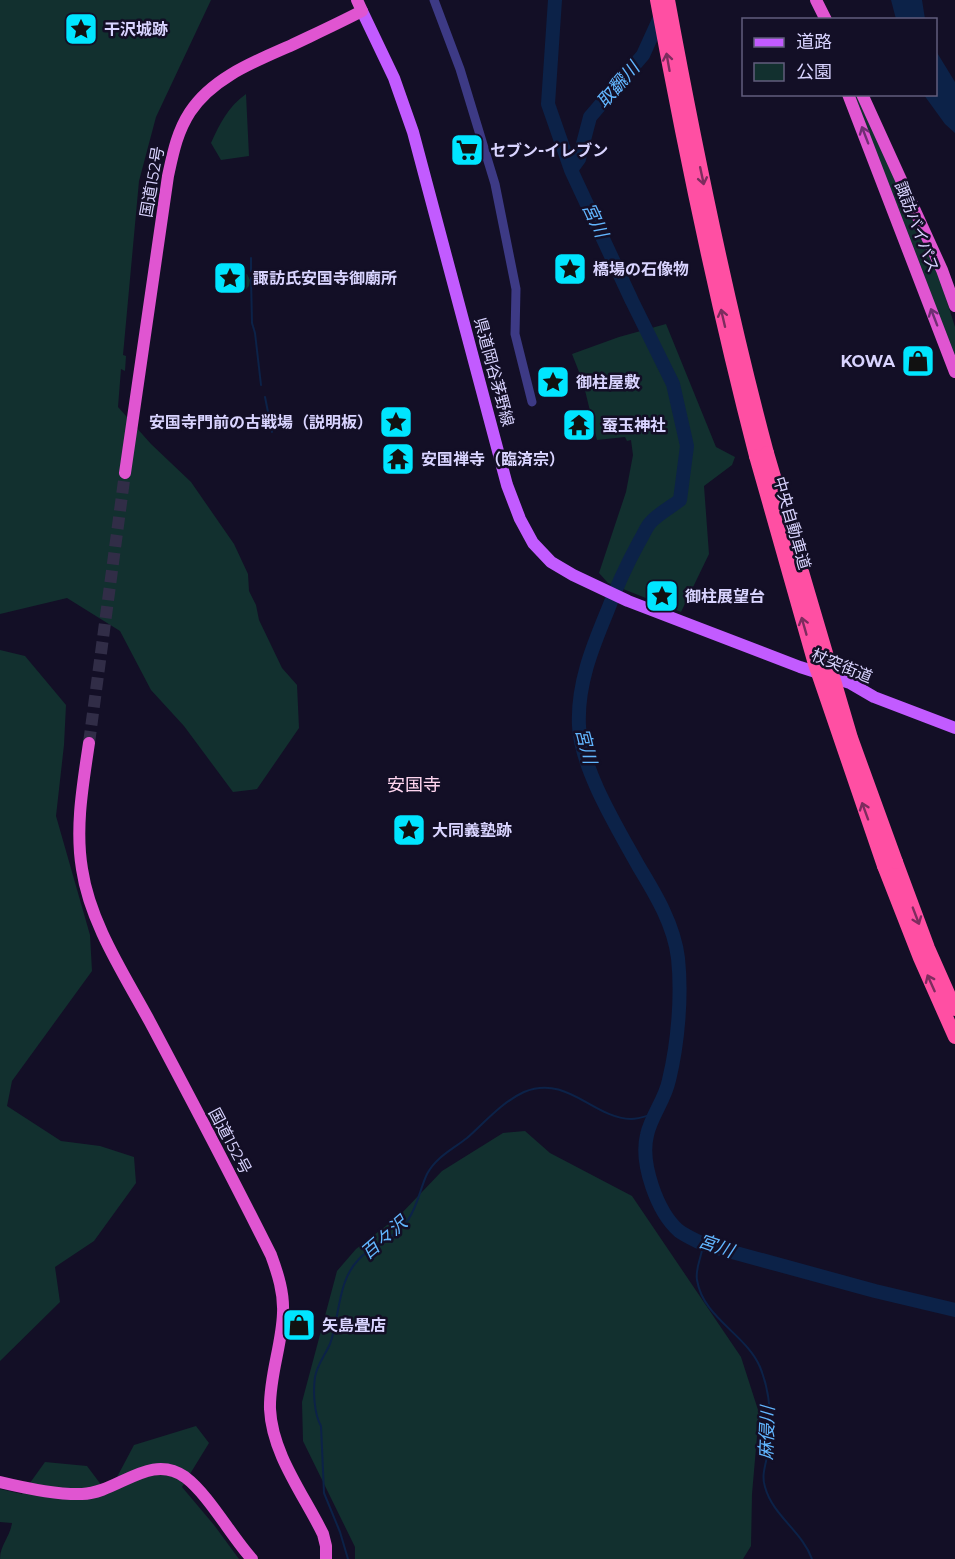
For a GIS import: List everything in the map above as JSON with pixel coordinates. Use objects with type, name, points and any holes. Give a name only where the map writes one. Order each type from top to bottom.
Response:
[{"type":"highway","name":"中央自動車道","points":[[657,0],[749,385],[761,455],[920,958],[955,1037]]},
{"type":"highway","name":"中央自動車道","points":[[668,0],[684,119]]},
{"type":"highway","points":[[810,0],[817,18]]},
{"type":"highway","points":[[816,0],[825,18]]},
{"type":"highway","name":"国道152号","points":[[124,473],[168,176],[174,144],[183,124],[200,99],[223,80],[360,6]]},
{"type":"highway","name":"諏訪バイパス","points":[[849,96],[955,372]]},
{"type":"highway","name":"諏訪バイパス","points":[[863,96],[942,270],[955,306]]},
{"type":"highway","name":"国道152号","points":[[89,743],[82,790],[79,834],[81,869],[85,887],[96,918],[127,980],[271,1255],[281,1284],[283,1311],[271,1391],[271,1420],[284,1459],[323,1534],[326,1559]]},
{"type":"highway","name":"中央自動車道","points":[[890,864],[955,1009]]},
{"type":"highway","points":[[0,1482],[63,1493],[83,1494],[109,1487],[148,1470],[163,1468],[176,1471],[197,1488],[252,1559]]},
{"type":"main road","name":"県道岡谷茅野線","points":[[360,6],[394,78],[413,132],[507,485],[520,519],[533,543],[551,562],[573,575],[628,600],[717,634]]},
{"type":"main road","name":"杖突街道","points":[[717,634],[800,667],[850,683],[874,697],[955,728]]},
{"type":"street","points":[[434,0],[460,69],[495,184],[516,289],[515,334],[532,402]]},
{"type":"green space","points":[[0,0],[211,0],[156,117],[139,181],[123,355],[126,356],[125,371],[121,369],[118,407],[151,444],[191,482],[234,544],[248,574],[249,591],[256,605],[259,620],[282,668],[297,685],[299,728],[257,789],[233,792],[184,726],[151,690],[120,631],[67,598],[0,614]]},
{"type":"green space","points":[[246,94],[249,156],[221,160],[211,143],[225,116]]},
{"type":"green space","points":[[851,96],[857,96],[937,270],[955,327],[955,361]]},
{"type":"green space","points":[[229,271],[247,274],[250,280],[249,286],[246,289],[225,286],[224,273]]},
{"type":"green space","points":[[666,324],[716,447],[735,457],[732,465],[704,486],[709,554],[681,612],[608,583],[599,573],[626,492],[633,455],[631,440],[627,441],[625,437],[597,440],[583,382],[572,354],[619,337]]},
{"type":"green space","points":[[0,650],[25,656],[66,705],[56,816],[90,935],[92,971],[12,1081],[7,1106],[61,1141],[100,1146],[134,1157],[136,1183],[94,1241],[55,1267],[60,1302],[0,1361]]},
{"type":"green space","points":[[525,1131],[550,1153],[632,1196],[741,1357],[759,1413],[752,1494],[751,1546],[743,1559],[355,1559],[355,1547],[303,1441],[302,1402],[337,1271],[356,1249],[400,1215],[442,1171],[503,1133]]},
{"type":"green space","points":[[196,1426],[209,1443],[182,1487],[239,1559],[0,1559],[12,1523],[0,1522],[0,1489],[22,1494],[45,1462],[87,1466],[108,1494],[134,1445]]},
{"type":"water","points":[[891,0],[922,0],[925,18],[896,18]]},
{"type":"water","points":[[937,53],[955,82],[955,133],[945,124],[925,96],[937,96]]},
{"type":"waterway","name":"宮川","points":[[555,0],[548,104],[571,170],[673,384],[687,446],[680,500],[649,524],[626,567],[591,653],[583,681],[579,711],[581,743],[593,779],[611,817],[663,911],[673,934],[678,958],[679,1004],[675,1051],[667,1087],[647,1135],[645,1146],[648,1173],[657,1200],[671,1223],[682,1233],[703,1244],[875,1291],[955,1310]]},
{"type":"waterway","name":"取飜川","points":[[571,170],[579,159],[590,117],[643,55],[663,11]]},
{"type":"waterway","points":[[251,258],[251,271]]},
{"type":"waterway","points":[[251,278],[252,323],[261,385]]},
{"type":"waterway","points":[[265,397],[272,432]]},
{"type":"waterway","name":"百々沢","points":[[348,1559],[324,1493],[321,1426],[315,1409],[314,1389],[316,1373],[330,1344],[343,1288],[352,1268],[359,1259],[397,1232],[408,1220],[427,1174],[435,1163],[516,1096],[539,1088],[554,1088],[567,1092],[617,1117],[631,1119],[657,1113]]},
{"type":"waterway","name":"麻侵川","points":[[703,1244],[697,1275],[701,1293],[716,1316],[754,1355],[766,1388],[770,1409],[770,1430],[764,1474],[765,1487],[774,1507],[802,1540],[812,1559]]},
{"type":"tunnel","points":[[89,743],[125,473]]},
{"type":"place","name":"干沢城跡","points":[[81,29]]},
{"type":"place","name":"セブン-イレブン","points":[[467,150]]},
{"type":"place","name":"橋場の石像物","points":[[570,269]]},
{"type":"place","name":"諏訪氏安国寺御廟所","points":[[230,278]]},
{"type":"place","name":"KOWA","points":[[918,361]]},
{"type":"place","name":"御柱屋敷","points":[[553,382]]},
{"type":"place","name":"安国寺門前の古戦場（説明板）","points":[[396,422]]},
{"type":"place","name":"蚕玉神社","points":[[579,425]]},
{"type":"place","name":"安国禅寺（臨済宗）","points":[[398,459]]},
{"type":"place","name":"御柱展望台","points":[[662,596]]},
{"type":"place","name":"大同義塾跡","points":[[409,830]]},
{"type":"place","name":"矢島畳店","points":[[299,1325]]},
{"type":"district","name":"安国寺","points":[[414,785]]}]
